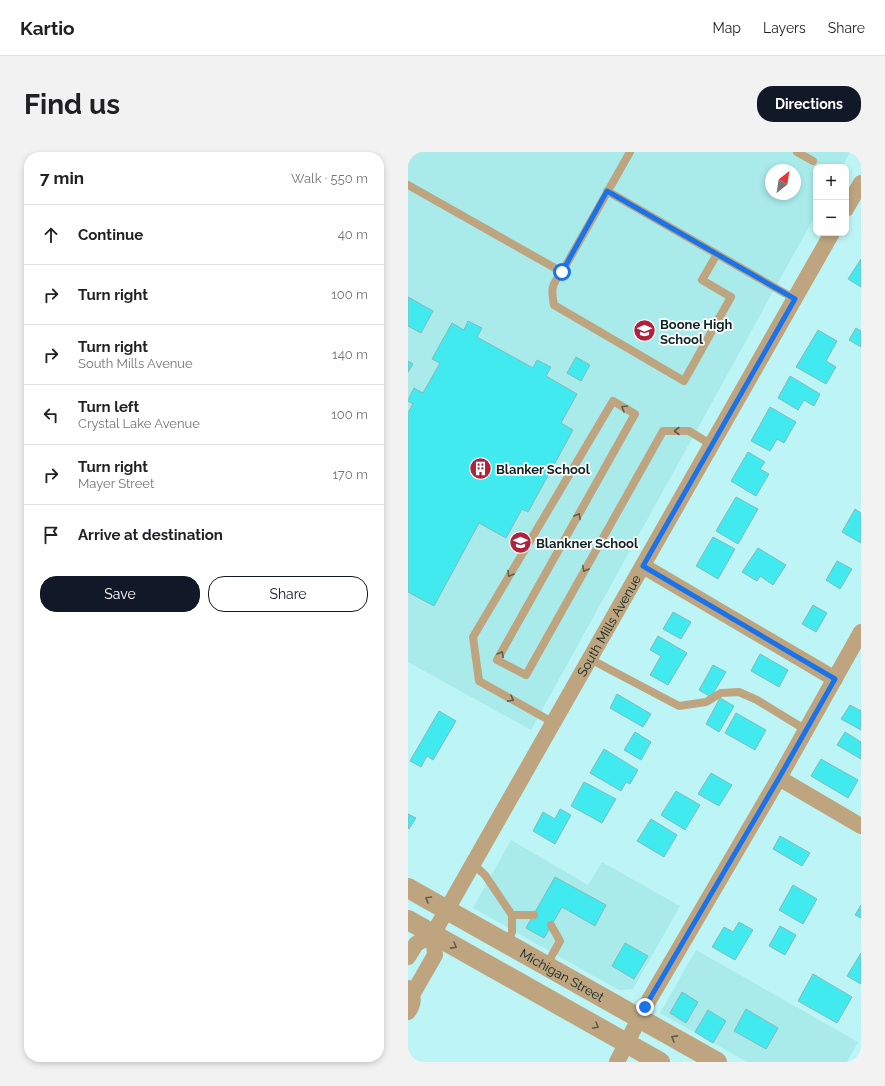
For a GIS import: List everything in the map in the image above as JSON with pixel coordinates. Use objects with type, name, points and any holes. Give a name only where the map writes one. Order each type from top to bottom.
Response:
[{"type":"street","points":[[849,204],[861,183]]},
{"type":"street","name":"South Mills Avenue","points":[[433,934],[830,236]]},
{"type":"street","points":[[643,566],[835,679]]},
{"type":"street","points":[[617,1062],[639,1018],[779,778],[861,632]]},
{"type":"street","points":[[779,778],[861,826]]},
{"type":"street","name":"Michigan Street","points":[[408,888],[717,1062]]},
{"type":"street","points":[[408,920],[660,1062]]},
{"type":"street","points":[[408,957],[416,944],[433,934]]},
{"type":"street","points":[[408,1012],[413,1001],[410,991],[435,954],[433,934]]},
{"type":"lane","points":[[630,152],[562,272],[552,286],[554,305],[684,381],[731,297],[702,280],[717,254]]},
{"type":"lane","points":[[797,152],[813,161]]},
{"type":"lane","points":[[408,185],[562,272]]},
{"type":"lane","points":[[607,191],[795,299]]},
{"type":"lane","points":[[554,723],[479,681],[473,637],[613,401],[635,414],[497,660],[526,675],[663,431],[689,431],[712,445]]},
{"type":"lane","points":[[590,659],[679,706],[706,702],[721,693],[739,692],[757,700],[806,730]]},
{"type":"lane","points":[[473,864],[484,875],[512,915],[512,932],[507,944]]},
{"type":"lane","points":[[512,915],[534,915]]},
{"type":"lane","points":[[546,966],[560,941],[551,925]]},
{"type":"shaded area","points":[[408,152],[850,152],[844,164],[813,164],[813,219],[531,730],[408,662]]},
{"type":"shaded area","points":[[511,840],[588,885],[602,862],[680,906],[633,989],[619,990],[473,908]]},
{"type":"shaded area","points":[[696,950],[858,1042],[847,1062],[747,1062],[660,1013]]},
{"type":"building","points":[[861,259],[861,287],[848,279]]},
{"type":"building","points":[[408,297],[433,311],[421,333],[408,326]]},
{"type":"building","name":"Blanker School","points":[[468,321],[482,328],[477,337],[533,368],[537,360],[551,367],[546,376],[577,394],[561,423],[573,430],[528,512],[522,509],[506,538],[479,523],[434,606],[408,592],[408,413],[413,404],[408,400],[414,388],[423,393],[440,363],[432,359],[452,323],[464,330]]},
{"type":"building","points":[[856,328],[861,331],[861,347],[849,340]]},
{"type":"building","points":[[818,330],[837,341],[826,361],[836,367],[826,384],[796,367]]},
{"type":"building","points":[[576,357],[590,365],[581,381],[567,373]]},
{"type":"building","points":[[408,361],[413,364],[408,372]]},
{"type":"building","points":[[790,376],[820,394],[814,406],[804,400],[798,410],[778,398]]},
{"type":"building","points":[[770,407],[796,422],[784,443],[777,439],[770,451],[751,441]]},
{"type":"building","points":[[748,452],[765,462],[760,469],[769,474],[756,496],[731,481]]},
{"type":"building","points":[[736,497],[758,509],[738,544],[716,531]]},
{"type":"building","points":[[855,509],[861,513],[861,543],[842,532]]},
{"type":"building","points":[[713,537],[735,549],[718,579],[696,566]]},
{"type":"building","points":[[758,548],[786,565],[773,585],[760,576],[757,581],[742,572]]},
{"type":"building","points":[[837,561],[852,569],[840,589],[826,580]]},
{"type":"building","points":[[813,605],[827,613],[816,632],[802,624]]},
{"type":"building","points":[[673,612],[691,622],[681,639],[663,629]]},
{"type":"building","points":[[658,636],[687,653],[668,685],[650,675],[661,656],[650,650]]},
{"type":"building","points":[[760,654],[788,670],[779,687],[751,671]]},
{"type":"building","points":[[713,665],[726,672],[711,697],[699,690]]},
{"type":"building","points":[[617,694],[651,714],[643,727],[610,708]]},
{"type":"building","points":[[720,698],[734,706],[719,732],[706,724]]},
{"type":"building","points":[[850,705],[861,711],[861,730],[841,719]]},
{"type":"building","points":[[439,711],[456,721],[433,760],[427,756],[421,767],[410,761]]},
{"type":"building","points":[[736,713],[766,730],[755,750],[725,733]]},
{"type":"building","points":[[635,732],[651,742],[641,760],[624,750]]},
{"type":"building","points":[[845,732],[861,742],[861,759],[837,745]]},
{"type":"building","points":[[604,749],[638,770],[630,784],[626,782],[621,791],[590,773]]},
{"type":"building","points":[[821,759],[858,780],[848,798],[811,776]]},
{"type":"building","points":[[711,773],[732,785],[719,806],[698,794]]},
{"type":"building","points":[[584,782],[616,799],[602,823],[571,806]]},
{"type":"building","points":[[676,791],[700,805],[685,830],[661,815]]},
{"type":"building","points":[[560,809],[571,815],[555,844],[533,831],[543,812],[555,819]]},
{"type":"building","points":[[408,814],[416,818],[409,829],[408,828]]},
{"type":"building","points":[[651,819],[677,835],[664,857],[637,841]]},
{"type":"building","points":[[780,836],[810,853],[802,866],[773,849]]},
{"type":"building","points":[[555,877],[606,905],[595,926],[562,907],[544,938],[526,928]]},
{"type":"building","points":[[793,885],[817,899],[803,924],[779,910]]},
{"type":"building","points":[[861,905],[861,918],[855,915]]},
{"type":"building","points":[[739,922],[753,930],[735,960],[712,947],[724,927],[733,932]]},
{"type":"building","points":[[780,926],[796,935],[785,955],[769,946]]},
{"type":"building","points":[[625,943],[648,956],[634,979],[612,966]]},
{"type":"building","points":[[861,953],[861,984],[847,976]]},
{"type":"building","points":[[813,974],[852,997],[837,1023],[798,1001]]},
{"type":"building","points":[[682,992],[698,1002],[686,1023],[670,1013]]},
{"type":"building","points":[[746,1009],[778,1028],[766,1049],[734,1031]]},
{"type":"building","points":[[708,1010],[726,1021],[713,1043],[695,1032]]},
{"type":"place","name":"Boone High School","points":[[645,331]]},
{"type":"place","name":"Blanker School","points":[[480,469]]},
{"type":"place","name":"Blankner School","points":[[521,543]]},
{"type":"route","points":[[562,272],[607,191],[795,299],[643,566],[835,679],[645,1007]]}]
